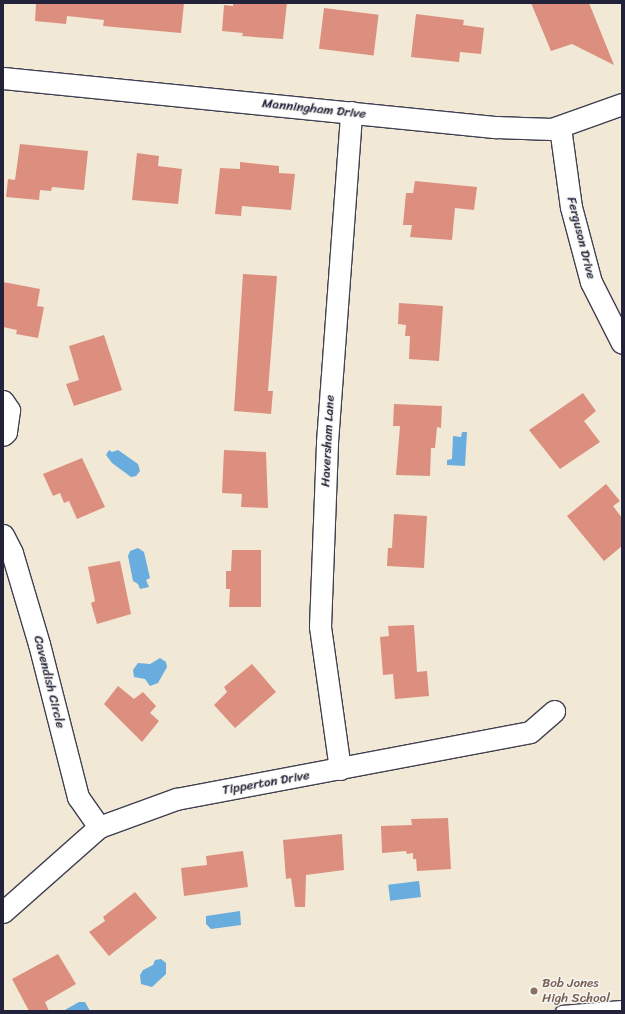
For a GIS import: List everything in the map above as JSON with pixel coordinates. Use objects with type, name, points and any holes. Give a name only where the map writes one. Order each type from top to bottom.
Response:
[{"type":"street","name":"Manningham Drive","points":[[3,78],[497,127],[552,129],[622,104]]},
{"type":"street","name":"Haversham Lane","points":[[340,770],[320,626],[327,442],[351,112]]},
{"type":"street","name":"Ferguson Drive","points":[[560,127],[571,207],[591,282],[622,343]]},
{"type":"street","points":[[3,401],[9,410],[6,432],[3,435]]},
{"type":"street","name":"Cavendish Circle","points":[[3,535],[12,553],[39,644],[78,797],[98,827]]},
{"type":"street","name":"Tipperton Drive","points":[[3,912],[98,827],[176,799],[340,770],[530,732],[554,711]]},
{"type":"lane","points":[[561,1011],[622,1006]]},
{"type":"water","points":[[462,432],[467,432],[465,466],[447,465],[447,460],[452,459],[453,436],[461,437]]},
{"type":"water","points":[[109,450],[112,452],[118,450],[138,464],[140,471],[136,476],[131,477],[112,463],[106,455]]},
{"type":"water","points":[[138,548],[144,552],[150,578],[146,580],[149,587],[140,589],[138,584],[133,581],[128,556],[130,551]]},
{"type":"water","points":[[160,658],[166,662],[167,667],[158,683],[150,686],[145,679],[134,677],[133,670],[138,663],[150,664]]},
{"type":"water","points":[[419,881],[421,897],[390,901],[388,885]]},
{"type":"water","points":[[240,911],[241,925],[211,929],[206,924],[206,916]]},
{"type":"water","points":[[161,959],[166,963],[166,974],[152,987],[141,984],[140,975],[143,970],[153,965],[155,960]]},
{"type":"water","points":[[79,1002],[85,1002],[90,1011],[63,1011]]},
{"type":"building","points":[[36,3],[184,3],[181,33],[103,26],[104,20],[67,16],[66,24],[35,21]]},
{"type":"building","points":[[233,3],[287,3],[283,39],[242,36],[243,33],[222,31],[224,5],[233,6]]},
{"type":"building","points":[[531,3],[589,3],[614,65],[572,44],[551,51]]},
{"type":"building","points":[[324,8],[379,15],[374,55],[319,49]]},
{"type":"building","points":[[416,14],[464,20],[463,25],[484,28],[481,54],[460,52],[459,62],[411,57]]},
{"type":"building","points":[[20,144],[88,151],[84,190],[52,187],[51,191],[40,190],[39,200],[6,197],[8,179],[15,180]]},
{"type":"building","points":[[137,153],[159,156],[158,166],[182,169],[178,204],[132,200]]},
{"type":"building","points":[[240,162],[279,166],[279,173],[295,174],[291,210],[242,206],[241,216],[215,214],[220,168],[240,169]]},
{"type":"building","points":[[415,181],[477,187],[474,210],[455,208],[452,240],[410,237],[412,225],[403,225],[406,193],[413,193]]},
{"type":"building","points":[[243,274],[277,276],[268,391],[273,391],[271,414],[234,411]]},
{"type":"building","points":[[3,282],[40,289],[37,306],[44,307],[38,338],[16,334],[17,330],[3,327]]},
{"type":"building","points":[[399,303],[443,306],[439,361],[409,359],[410,336],[405,336],[406,325],[398,324]]},
{"type":"building","points":[[104,335],[122,390],[74,406],[66,384],[79,380],[69,346]]},
{"type":"building","points":[[583,393],[596,411],[584,421],[600,442],[560,469],[529,430]]},
{"type":"building","points":[[394,404],[442,406],[441,428],[437,427],[435,448],[431,448],[430,476],[396,475],[400,426],[393,426]]},
{"type":"building","points":[[224,450],[266,452],[268,508],[241,507],[242,494],[222,493]]},
{"type":"building","points":[[82,458],[105,507],[77,519],[69,501],[64,503],[60,493],[53,496],[43,474]]},
{"type":"building","points":[[606,484],[620,501],[613,506],[622,518],[622,546],[604,561],[567,516]]},
{"type":"building","points":[[394,514],[427,516],[424,568],[387,566],[388,548],[392,548]]},
{"type":"building","points":[[232,550],[261,550],[261,607],[229,607],[230,589],[226,589],[226,571],[231,571]]},
{"type":"building","points":[[120,561],[131,614],[97,624],[91,603],[95,601],[88,567]]},
{"type":"building","points":[[414,625],[417,672],[427,671],[429,696],[395,699],[393,674],[383,675],[380,637],[389,636],[388,626]]},
{"type":"building","points":[[252,664],[276,692],[235,728],[214,705],[227,692],[224,687]]},
{"type":"building","points":[[118,686],[134,699],[143,692],[156,706],[150,713],[159,721],[142,742],[104,704]]},
{"type":"building","points":[[448,818],[451,869],[417,871],[416,859],[413,859],[413,853],[407,854],[406,851],[382,853],[381,826],[412,825],[411,819]]},
{"type":"building","points":[[342,834],[344,870],[306,875],[305,907],[295,907],[291,878],[286,879],[283,840]]},
{"type":"building","points":[[243,851],[248,887],[184,896],[181,868],[207,865],[206,856]]},
{"type":"building","points":[[135,892],[157,918],[109,956],[89,932],[105,921],[103,917]]},
{"type":"building","points":[[58,954],[76,984],[45,1002],[49,1011],[29,1011],[12,979]]},
{"type":"place","name":"Bob Jones High School","points":[[534,991]]}]
